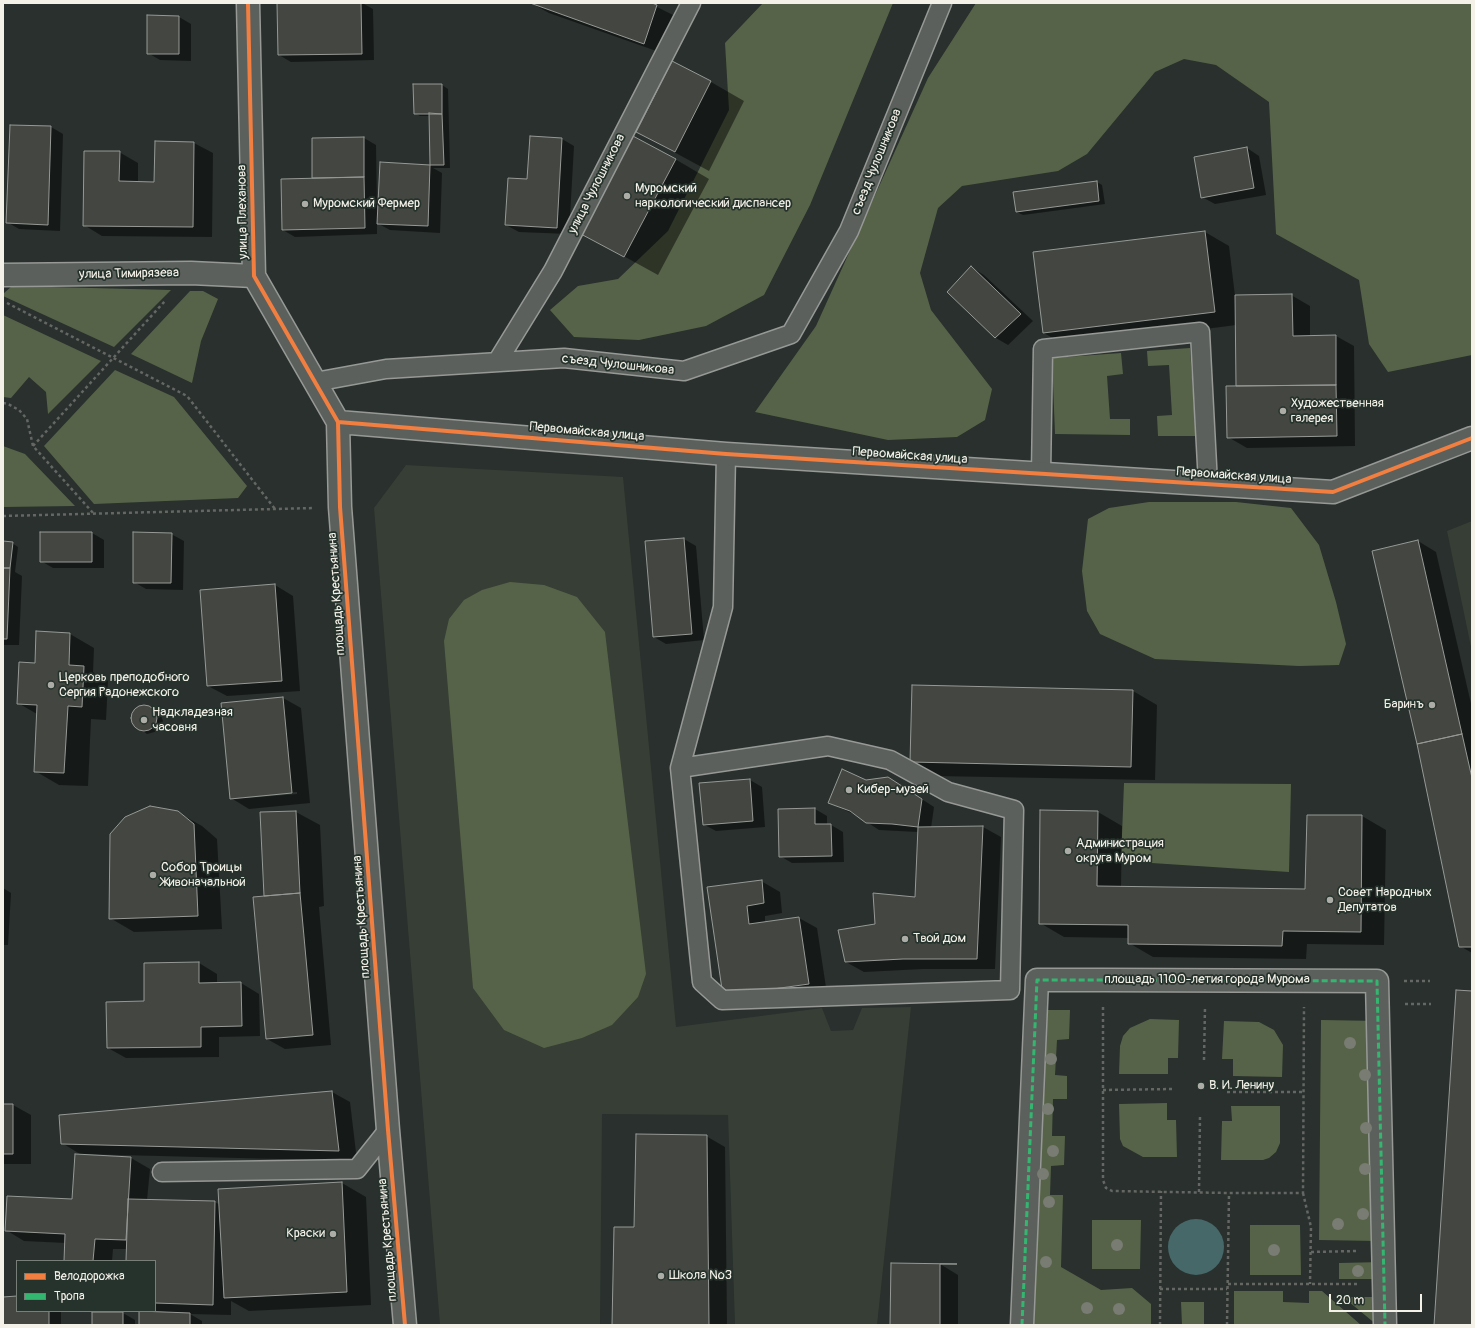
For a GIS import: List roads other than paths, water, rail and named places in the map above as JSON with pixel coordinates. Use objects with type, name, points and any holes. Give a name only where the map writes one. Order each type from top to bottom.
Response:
[{"type":"street","name":"улица Плеханова","points":[[248,3],[254,276],[338,422]]},
{"type":"street","name":"улица Тимирязева","points":[[3,275],[191,273],[254,276]]},
{"type":"street","name":"Первомайская улица","points":[[338,422],[726,454],[1333,492],[1472,438]]},
{"type":"street","name":"площадь Крестьянина","points":[[338,422],[340,507],[388,1130],[405,1325]]},
{"type":"street","name":"площадь 1100-летия города Мурома","points":[[1022,1325],[1037,980],[1377,981],[1385,1325]]},
{"type":"lane","name":"улица Чулошникова","points":[[496,362],[553,271],[691,3]]},
{"type":"lane","name":"съезд Чулошникова","points":[[315,382],[386,369],[564,358],[684,371],[791,334],[849,231],[942,3]]},
{"type":"lane","points":[[1041,474],[1043,349],[1200,332],[1208,484]]},
{"type":"lane","points":[[680,768],[828,746],[890,760],[948,792],[1014,810],[1010,990],[722,1000],[702,982],[680,768],[723,607],[726,454]]},
{"type":"lane","points":[[162,1172],[357,1169],[388,1130]]},
{"type":"water","points":[[1196,1219],[1207,1221],[1216,1227],[1222,1236],[1224,1247],[1222,1258],[1216,1267],[1207,1273],[1196,1275],[1185,1273],[1176,1267],[1170,1258],[1168,1247],[1170,1236],[1176,1227],[1185,1221]]},
{"type":"place","name":"Муромский наркологический диспансер","points":[[627,196]]},
{"type":"place","name":"Муромский Фермер","points":[[305,204]]},
{"type":"place","name":"Художественная галерея","points":[[1283,411]]},
{"type":"place","name":"Церковь преподобного Сергия Радонежского","points":[[51,685]]},
{"type":"place","name":"Баринъ","points":[[1432,705]]},
{"type":"place","name":"Надкладезная часовня","points":[[144,720]]},
{"type":"place","name":"Кибер-музей","points":[[849,790]]},
{"type":"place","name":"Администрация округа Муром","points":[[1068,851]]},
{"type":"place","name":"Собор Троицы Живоначальной","points":[[153,875]]},
{"type":"place","name":"Совет Народных Депутатов","points":[[1330,900]]},
{"type":"place","name":"Твой дом","points":[[905,939]]},
{"type":"place","name":"В. И. Ленину","points":[[1201,1086]]},
{"type":"place","name":"Краски","points":[[333,1234]]},
{"type":"place","name":"Школа №3","points":[[661,1276]]}]
